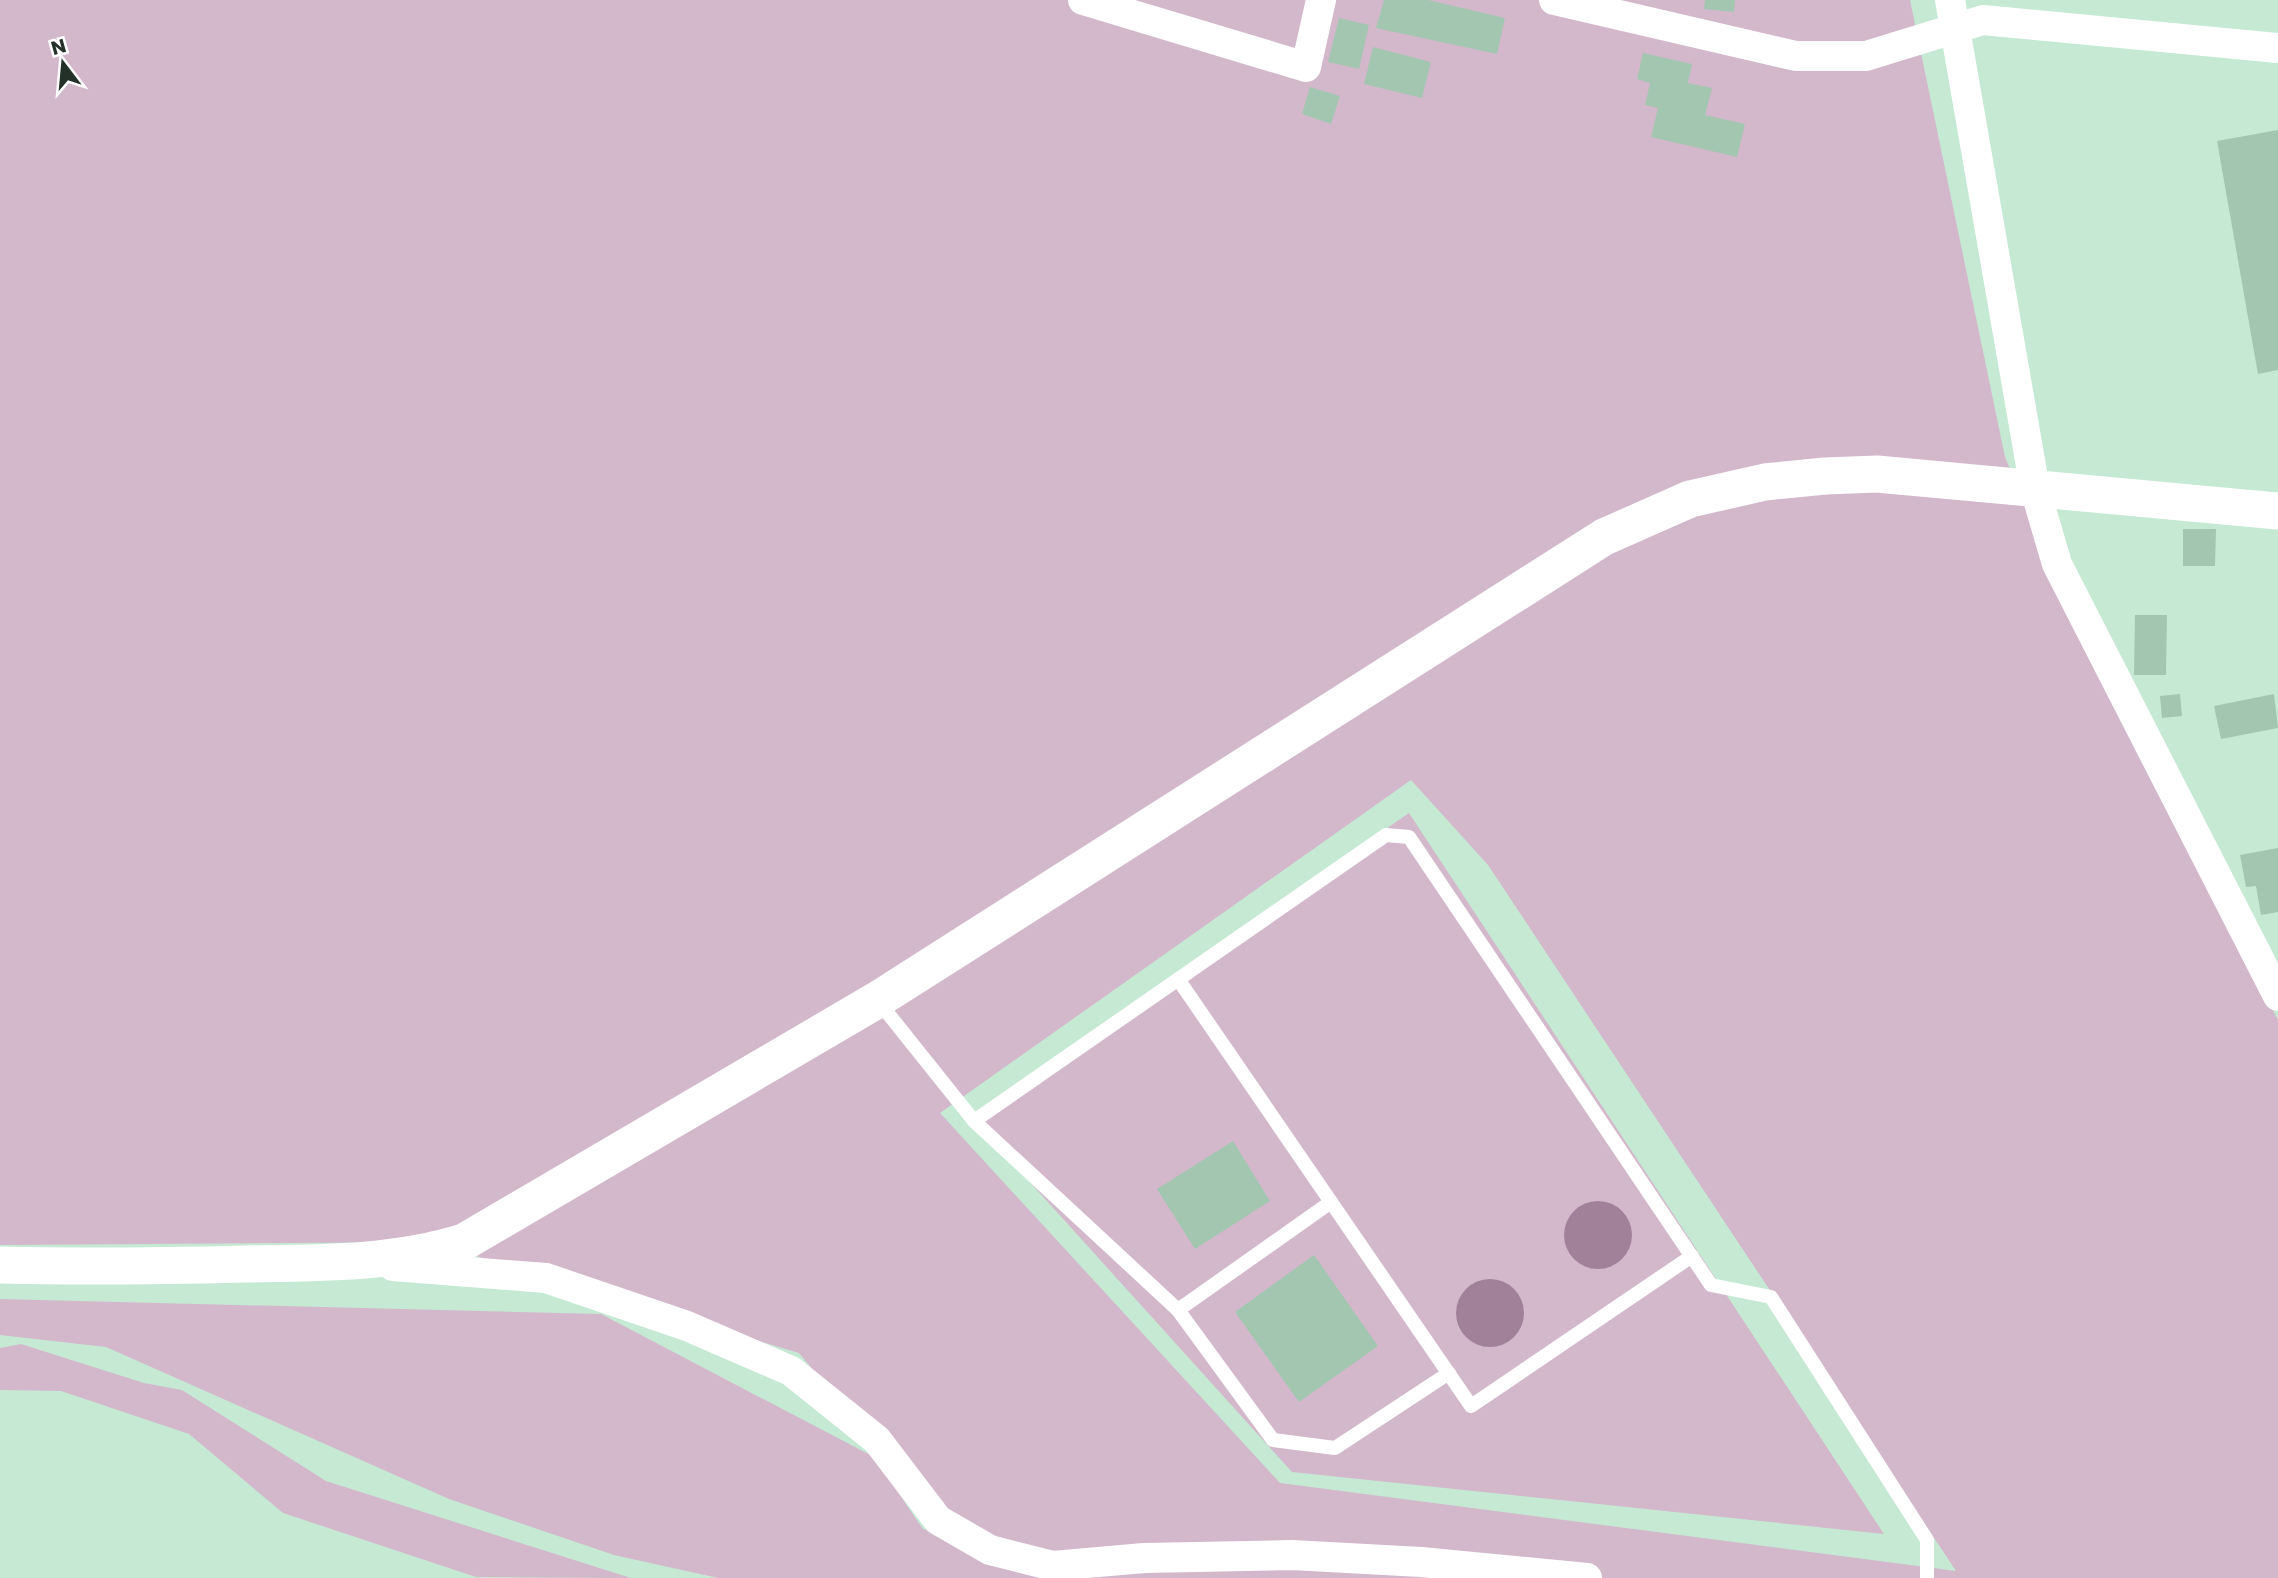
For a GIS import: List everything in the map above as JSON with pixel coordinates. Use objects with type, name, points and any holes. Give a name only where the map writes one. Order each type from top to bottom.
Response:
[{"type":"street","points":[[1083,0],[1306,67],[1321,0]]},
{"type":"street","points":[[1554,0],[1796,56],[1866,56],[1953,14],[1983,20],[2278,48]]},
{"type":"street","points":[[1953,14],[2035,489],[2057,564],[2278,996]]},
{"type":"street","points":[[0,1265],[103,1267],[341,1262],[432,1252],[464,1242],[877,1000],[1604,537],[1690,499],[1765,482],[1877,474],[2278,511]]},
{"type":"street","points":[[341,1262],[546,1278],[707,1335],[791,1371],[868,1432],[938,1520],[990,1549],[1053,1566],[1144,1558],[1292,1555],[1420,1562],[1587,1578]]},
{"type":"lane","points":[[974,1121],[1387,835],[1409,837],[1711,1285],[1771,1297],[1927,1540],[1927,1578]]},
{"type":"lane","points":[[1178,979],[1471,1406],[1692,1256]]},
{"type":"lane","points":[[877,1000],[974,1121],[1178,1310],[1273,1440],[1335,1448],[1449,1373]]},
{"type":"lane","points":[[1178,1310],[1331,1202]]},
{"type":"shaded area","points":[[0,0],[1910,0],[2005,457],[2078,633],[2278,1020],[2278,1578],[1073,1578],[927,1506],[799,1353],[429,1242],[0,1245]],"holes":[[[1411,780],[1488,865],[1956,1571],[1280,1483],[940,1113]]]},
{"type":"shaded area","points":[[1409,813],[1884,1534],[1292,1472],[970,1116]]},
{"type":"shaded area","points":[[1598,1201],[1611,1204],[1622,1211],[1629,1222],[1632,1235],[1629,1248],[1622,1259],[1611,1266],[1598,1269],[1585,1266],[1574,1259],[1567,1248],[1564,1235],[1567,1222],[1574,1211],[1585,1204]]},
{"type":"shaded area","points":[[1490,1279],[1503,1282],[1514,1289],[1521,1300],[1524,1313],[1521,1326],[1514,1337],[1503,1344],[1490,1347],[1477,1344],[1466,1337],[1459,1326],[1456,1313],[1459,1300],[1466,1289],[1477,1282]]},
{"type":"shaded area","points":[[0,1299],[601,1314],[874,1457],[923,1529],[1019,1557],[1071,1578],[718,1578],[614,1555],[449,1499],[106,1347],[0,1335]]},
{"type":"shaded area","points":[[21,1344],[144,1383],[182,1390],[326,1481],[631,1578],[476,1577],[283,1513],[189,1434],[61,1391],[0,1390],[0,1348]]},
{"type":"building","points":[[1384,0],[1428,0],[1505,18],[1497,54],[1376,28]]},
{"type":"building","points":[[1705,0],[1735,0],[1734,12],[1704,9]]},
{"type":"building","points":[[1339,18],[1369,25],[1359,69],[1328,62]]},
{"type":"building","points":[[1373,47],[1431,62],[1422,98],[1364,84]]},
{"type":"building","points":[[1643,53],[1692,64],[1688,83],[1712,88],[1705,115],[1745,124],[1737,157],[1651,137],[1658,108],[1645,105],[1650,83],[1637,79]]},
{"type":"building","points":[[1310,87],[1340,96],[1331,124],[1302,114]]},
{"type":"building","points":[[2278,130],[2278,370],[2258,374],[2217,141]]},
{"type":"building","points":[[2183,529],[2216,529],[2215,566],[2183,566]]},
{"type":"building","points":[[2135,615],[2167,615],[2166,675],[2134,675]]},
{"type":"building","points":[[2180,694],[2182,716],[2162,718],[2160,696]]},
{"type":"building","points":[[2274,694],[2278,728],[2221,739],[2214,706]]},
{"type":"building","points":[[2278,848],[2278,912],[2261,915],[2256,886],[2246,887],[2240,855]]},
{"type":"building","points":[[1233,1141],[1270,1201],[1195,1249],[1157,1189]]},
{"type":"building","points":[[1314,1255],[1378,1346],[1299,1402],[1235,1312]]}]
